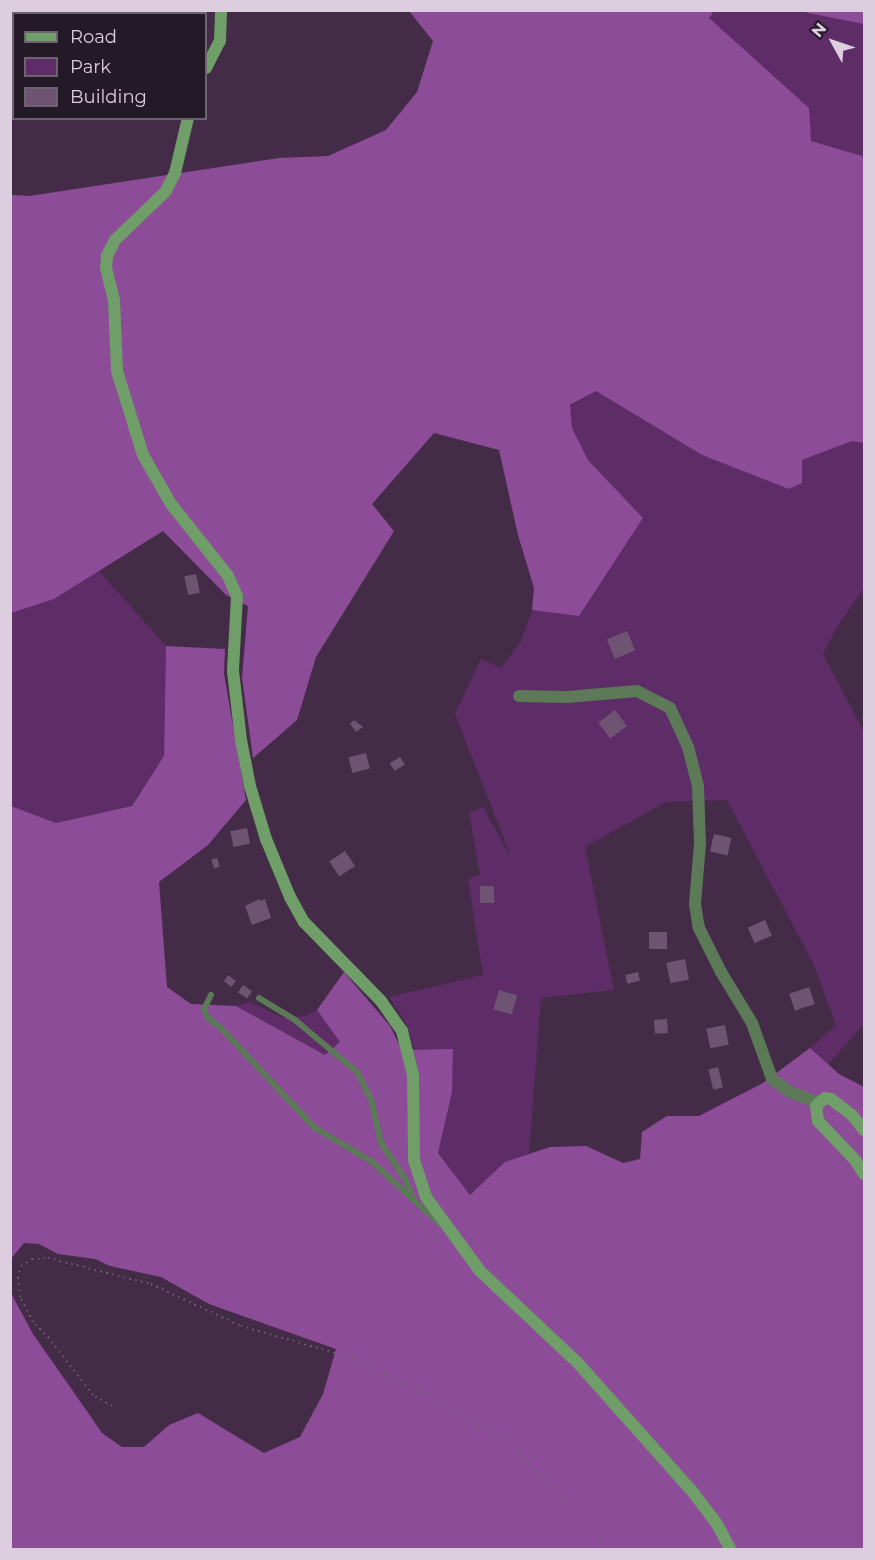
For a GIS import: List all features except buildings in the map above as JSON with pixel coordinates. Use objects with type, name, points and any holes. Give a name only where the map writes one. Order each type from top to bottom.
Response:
[{"type":"main road","points":[[207,66],[220,41],[221,10]]},
{"type":"main road","points":[[188,120],[175,173],[166,191],[115,240],[107,255],[106,268],[114,301],[117,371],[143,455],[171,504],[228,576],[237,596],[233,671],[241,740],[250,786],[266,840],[290,897],[304,922],[381,1001],[402,1031],[413,1075],[414,1160],[426,1197],[480,1270],[577,1362],[692,1491],[717,1524],[731,1550]]},
{"type":"main road","points":[[864,1130],[852,1115],[831,1099],[825,1098],[819,1103],[815,1112],[818,1121],[855,1160],[864,1174]]},
{"type":"street","points":[[519,696],[567,697],[637,691],[670,708],[688,747],[698,786],[700,844],[695,904],[699,928],[721,972],[752,1023],[772,1079],[790,1092],[819,1103]]},
{"type":"street","points":[[852,1115],[864,1118]]},
{"type":"lane","points":[[211,995],[204,1009],[208,1018],[289,1098],[315,1128],[371,1161],[455,1239]]},
{"type":"lane","points":[[258,998],[295,1020],[357,1072],[367,1086],[381,1143],[405,1179],[413,1199]]},
{"type":"path","points":[[112,1406],[93,1395],[49,1338],[33,1322],[20,1297],[18,1278],[21,1266],[32,1259],[48,1258],[151,1284],[208,1313],[241,1326],[346,1356],[437,1400],[502,1439],[520,1454],[609,1550]]},
{"type":"green space","points":[[805,10],[864,24],[864,160],[862,156],[811,141],[709,18],[714,11]]},
{"type":"green space","points":[[596,391],[702,455],[802,483],[802,460],[852,441],[864,443],[864,588],[836,629],[823,654],[864,732],[864,1024],[828,1064],[810,1048],[836,1025],[814,965],[727,800],[666,802],[585,847],[614,990],[541,998],[529,1154],[505,1163],[470,1195],[438,1153],[452,1092],[453,1049],[415,1051],[405,1022],[389,997],[483,975],[468,879],[480,874],[469,813],[483,807],[512,859],[455,714],[481,659],[501,668],[521,641],[532,610],[579,616],[643,518],[588,460],[572,428],[570,406]]},
{"type":"green space","points":[[99,571],[166,646],[164,756],[132,806],[56,823],[11,806],[10,613],[54,599]]},
{"type":"green space","points":[[250,1002],[283,1018],[305,1016],[317,1010],[340,1042],[325,1055],[236,1006]]},
{"type":"shaded area","points":[[409,11],[714,11],[709,18],[809,108],[811,141],[862,156],[864,160],[864,443],[852,441],[802,460],[802,483],[789,489],[702,455],[596,391],[570,405],[572,428],[588,460],[643,518],[579,616],[532,610],[534,588],[518,535],[499,450],[434,433],[372,504],[394,531],[316,657],[297,720],[253,758],[242,678],[248,606],[226,595],[163,531],[54,599],[11,613],[10,195],[29,196],[279,158],[328,156],[386,130],[417,92],[433,41]]},
{"type":"shaded area","points":[[805,11],[864,11],[864,24],[808,13]]},
{"type":"shaded area","points":[[166,646],[225,649],[224,674],[246,800],[208,845],[159,882],[167,987],[191,1004],[236,1006],[325,1055],[340,1042],[317,1010],[344,972],[390,1026],[402,1050],[453,1049],[452,1092],[438,1153],[470,1195],[505,1162],[550,1147],[586,1146],[623,1163],[640,1159],[642,1132],[667,1116],[699,1116],[763,1083],[810,1048],[839,1074],[864,1087],[864,1549],[11,1549],[10,1288],[33,1334],[102,1433],[122,1447],[144,1447],[169,1425],[198,1413],[264,1453],[300,1437],[323,1394],[336,1349],[209,1304],[161,1277],[110,1266],[95,1259],[58,1254],[39,1244],[24,1243],[11,1259],[11,806],[56,823],[132,806],[164,756]]}]
